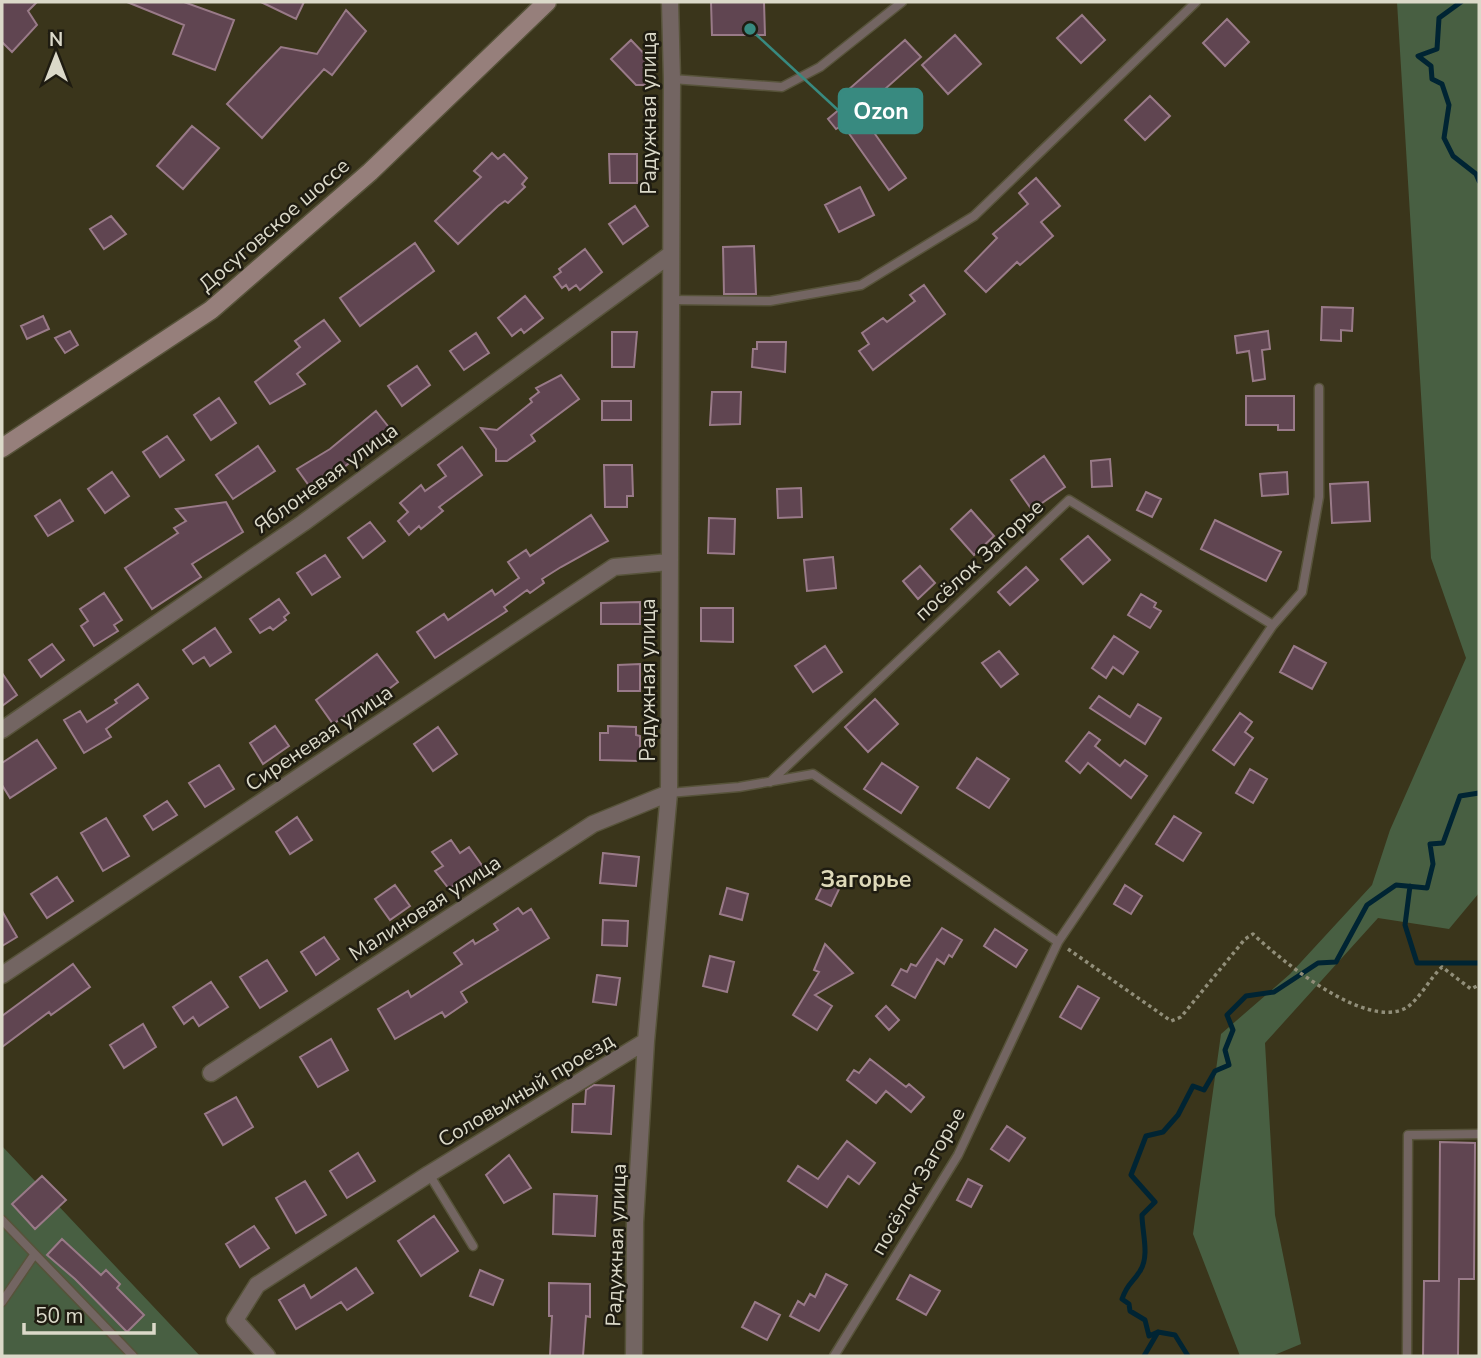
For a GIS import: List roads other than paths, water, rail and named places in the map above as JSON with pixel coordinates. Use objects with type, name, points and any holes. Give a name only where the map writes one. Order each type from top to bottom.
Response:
[{"type":"main road","name":"Досуговское шоссе","points":[[2,448],[211,310],[370,172],[547,2]]},
{"type":"street","name":"Радужная улица","points":[[634,1356],[635,1222],[646,1041],[669,793],[670,2]]},
{"type":"street","name":"Яблоневая улица","points":[[2,730],[303,523],[671,254]]},
{"type":"street","name":"Сиреневая улица","points":[[2,975],[614,567],[669,562]]},
{"type":"street","name":"Малиновая улица","points":[[211,1073],[593,824],[669,793]]},
{"type":"street","name":"Соловьиный проезд","points":[[267,1356],[235,1320],[257,1284],[429,1174],[646,1041]]},
{"type":"lane","points":[[672,79],[782,87],[820,67],[902,2]]},
{"type":"lane","points":[[670,300],[770,301],[860,285],[974,216],[1196,2]]},
{"type":"lane","name":"посёлок Загорье","points":[[834,1356],[958,1156],[1058,942],[1273,625],[1302,592],[1319,498],[1319,388]]},
{"type":"lane","name":"посёлок Загорье","points":[[770,782],[1069,499],[1273,625]]},
{"type":"lane","points":[[669,793],[770,782],[813,774],[1058,942]]},
{"type":"lane","points":[[1407,1356],[1408,1135],[1479,1134]]},
{"type":"lane","points":[[429,1174],[473,1246]]},
{"type":"lane","points":[[2,1220],[133,1356]]},
{"type":"lane","points":[[2,1302],[34,1255]]},
{"type":"waterway","points":[[1461,2],[1439,18],[1437,49],[1418,56],[1431,66],[1432,79],[1442,84],[1449,105],[1444,138],[1453,156],[1476,174],[1479,181]]},
{"type":"waterway","points":[[1188,1356],[1175,1335],[1158,1332],[1149,1336],[1145,1320],[1130,1311],[1129,1304],[1122,1299],[1143,1265],[1145,1251],[1142,1215],[1155,1202],[1131,1175],[1146,1136],[1163,1132],[1178,1115],[1193,1086],[1204,1090],[1215,1071],[1229,1065],[1225,1050],[1233,1030],[1227,1015],[1246,996],[1274,992],[1318,963],[1336,962],[1367,905],[1396,885],[1427,888],[1433,864],[1430,844],[1443,843],[1460,796],[1479,793]]},
{"type":"waterway","points":[[1410,886],[1405,925],[1417,963],[1479,963]]},
{"type":"waterway","points":[[1144,1356],[1158,1332]]},
{"type":"place","name":"Ozon","points":[[750,29]]},
{"type":"district","name":"Загорье","points":[[866,879]]}]
